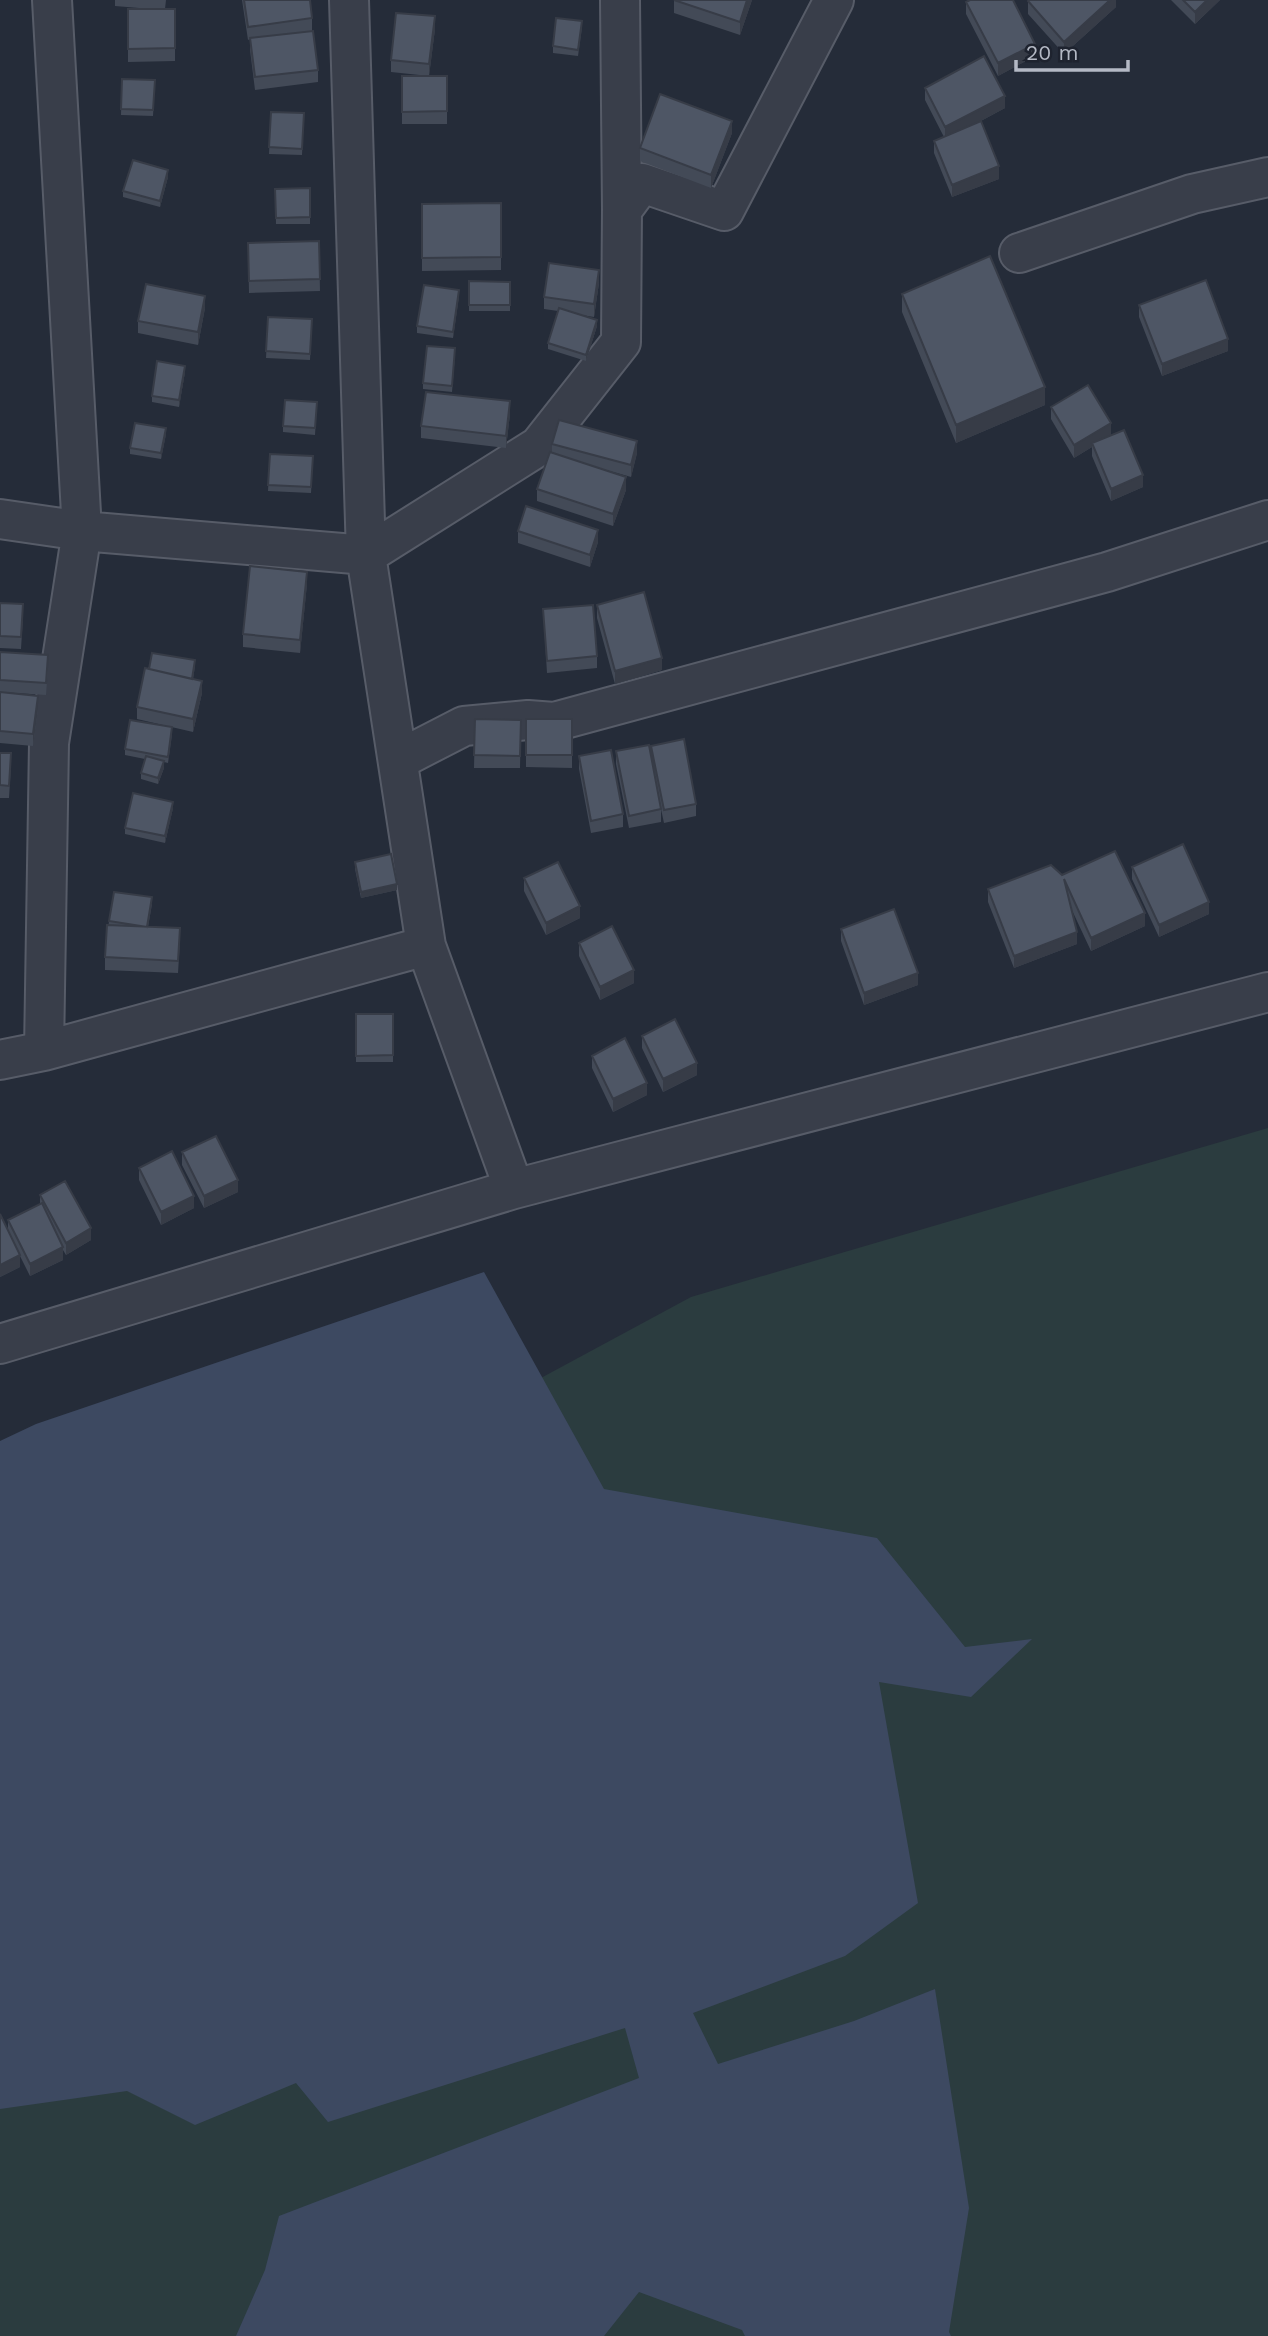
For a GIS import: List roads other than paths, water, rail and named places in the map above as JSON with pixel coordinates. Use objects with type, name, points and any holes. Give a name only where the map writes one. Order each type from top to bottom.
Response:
[{"type":"street","points":[[44,1051],[49,743],[82,531],[52,0]]},
{"type":"street","points":[[349,0],[366,555],[426,946],[514,1189]]},
{"type":"street","points":[[0,519],[82,531],[366,555],[539,446],[621,342],[620,0]]},
{"type":"street","points":[[622,210],[642,183],[724,211],[834,0]]},
{"type":"street","points":[[1019,253],[1192,194],[1268,177]]},
{"type":"street","points":[[397,760],[464,726],[528,720],[554,722],[1107,572],[1268,520]]},
{"type":"street","points":[[0,1060],[44,1051],[426,946]]},
{"type":"street","points":[[0,1344],[514,1189],[1268,992]]},
{"type":"water","points":[[484,1272],[604,1489],[877,1538],[965,1647],[1032,1639],[971,1697],[879,1682],[918,1903],[845,1956],[693,2013],[718,2064],[854,2021],[935,1989],[969,2208],[949,2332],[951,2336],[745,2336],[742,2330],[639,2292],[604,2336],[236,2336],[265,2270],[279,2216],[639,2078],[625,2028],[328,2122],[296,2083],[195,2125],[127,2091],[0,2109],[0,1441],[36,1424]]}]
